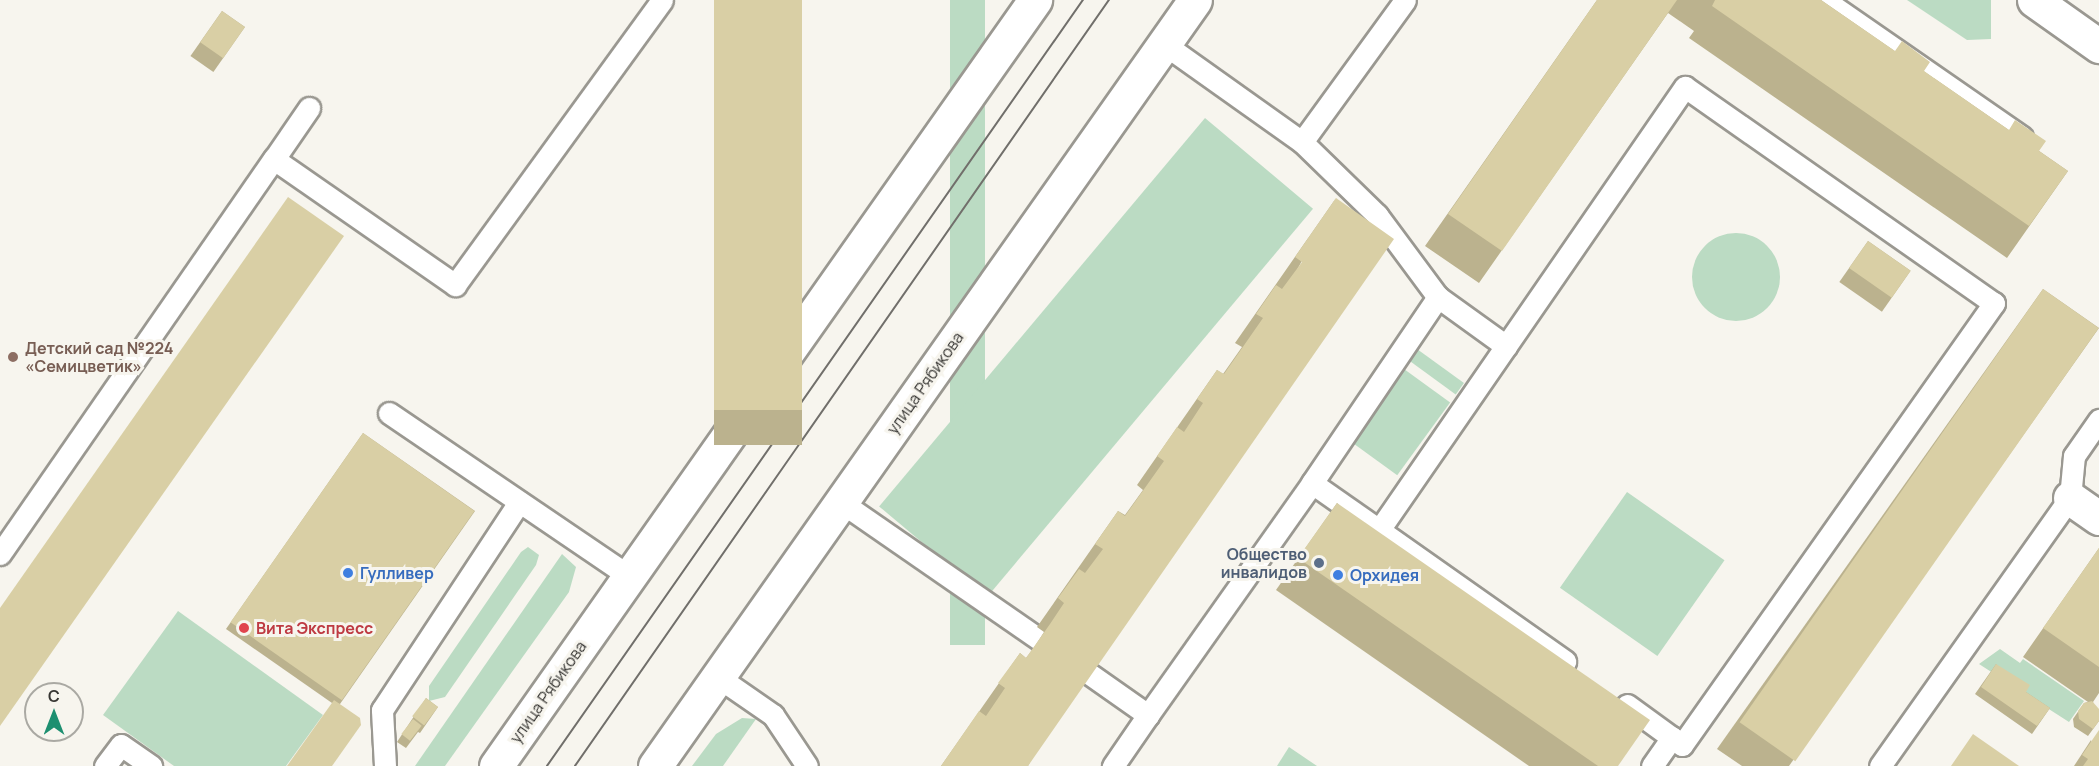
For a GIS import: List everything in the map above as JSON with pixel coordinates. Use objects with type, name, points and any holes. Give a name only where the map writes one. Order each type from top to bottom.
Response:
[{"type":"main road","name":"улица Рябикова","points":[[496,766],[1035,0]]},
{"type":"main road","name":"улица Рябикова","points":[[655,766],[1195,0]]},
{"type":"main road","points":[[2046,3],[2099,45]]},
{"type":"main road","points":[[2070,498],[2099,518]]},
{"type":"lane","points":[[274,159],[455,285],[662,0]]},
{"type":"lane","points":[[1302,142],[1405,0]]},
{"type":"lane","points":[[1824,0],[2022,137]]},
{"type":"lane","points":[[1164,44],[1302,142],[1377,215],[1438,297],[1506,346]]},
{"type":"lane","points":[[1378,530],[1685,87],[1994,303],[1682,745],[1613,696]]},
{"type":"lane","points":[[0,554],[309,108]]},
{"type":"lane","points":[[1113,766],[1438,297]]},
{"type":"lane","points":[[389,412],[630,576]]},
{"type":"lane","points":[[1880,766],[2070,498],[2074,456],[2099,420]]},
{"type":"lane","points":[[1311,483],[1584,675]]},
{"type":"lane","points":[[385,766],[382,710],[519,502]]},
{"type":"lane","points":[[841,502],[1039,639]]},
{"type":"lane","points":[[1091,675],[1148,715]]},
{"type":"lane","points":[[718,677],[773,715],[807,766]]},
{"type":"lane","points":[[1652,766],[1672,737]]},
{"type":"lane","points":[[105,766],[121,745],[151,766]]},
{"type":"green space","points":[[950,0],[985,0],[985,645],[950,645]]},
{"type":"green space","points":[[1907,0],[1991,0],[1991,39],[1967,40]]},
{"type":"green space","points":[[1205,118],[1313,209],[987,597],[879,506]]},
{"type":"green space","points":[[1736,233],[1753,236],[1767,246],[1777,260],[1780,277],[1777,294],[1767,308],[1753,318],[1736,321],[1719,318],[1705,308],[1695,294],[1692,277],[1695,260],[1705,246],[1719,236]]},
{"type":"green space","points":[[1417,349],[1464,383],[1456,394],[1409,360]]},
{"type":"green space","points":[[1404,369],[1450,403],[1397,475],[1351,442]]},
{"type":"green space","points":[[1627,492],[1724,560],[1657,656],[1560,588]]},
{"type":"green space","points":[[528,547],[539,555],[536,565],[445,697],[429,701],[429,686],[521,552]]},
{"type":"green space","points":[[562,554],[576,567],[569,592],[445,766],[415,766]]},
{"type":"green space","points":[[178,611],[323,715],[286,766],[174,766],[103,715]]},
{"type":"green space","points":[[2000,649],[2020,663],[2023,659],[2084,701],[2069,722],[1979,664]]},
{"type":"green space","points":[[742,718],[756,719],[723,766],[692,766],[716,734]]},
{"type":"green space","points":[[1289,747],[1317,766],[1277,766]]},
{"type":"building","points":[[714,0],[802,0],[802,410],[714,410]]},
{"type":"building","points":[[1597,0],[1677,0],[1502,251],[1448,214]]},
{"type":"building","points":[[1715,0],[1821,0],[1895,51],[1902,41],[1930,62],[1924,71],[2009,130],[2015,120],[2046,141],[2039,151],[2068,171],[2029,226],[1712,6]]},
{"type":"building","points":[[222,11],[245,27],[223,58],[200,42]]},
{"type":"building","points":[[288,197],[344,236],[31,682],[24,682],[24,692],[0,726],[0,608]]},
{"type":"building","points":[[1336,198],[1394,239],[1028,766],[941,766],[979,711],[986,716],[1005,688],[998,683],[1020,653],[1026,658],[1064,603],[1058,598],[1079,569],[1085,573],[1103,549],[1095,544],[1118,511],[1125,516],[1164,461],[1157,456],[1177,427],[1184,432],[1203,403],[1197,399],[1217,370],[1224,374],[1263,318],[1256,314],[1276,285],[1282,289],[1302,262],[1295,257]]},
{"type":"building","points":[[1868,241],[1911,271],[1892,298],[1849,268]]},
{"type":"building","points":[[2043,289],[2099,328],[1795,761],[1740,722]]},
{"type":"building","name":"Гулливер","points":[[363,433],[474,511],[342,700],[231,622]]},
{"type":"building","points":[[1337,503],[1650,720],[1618,766],[1598,766],[1298,558]]},
{"type":"building","points":[[2099,548],[2099,667],[2043,628]]},
{"type":"building","points":[[1996,664],[2030,685],[2026,692],[2050,708],[2037,726],[1981,687]]},
{"type":"building","points":[[426,698],[438,707],[424,725],[412,716]]},
{"type":"building","points":[[334,700],[360,718],[361,725],[332,766],[287,766]]},
{"type":"building","points":[[2092,701],[2099,709],[2099,721],[2093,729],[2079,719],[2078,711],[2084,703]]},
{"type":"building","points":[[413,719],[422,726],[410,741],[401,734]]},
{"type":"building","points":[[2099,730],[2099,766],[2083,766],[2088,759],[2082,755]]},
{"type":"building","points":[[1973,734],[2019,766],[1951,766]]},
{"type":"tram line","points":[[547,766],[1083,0]]},
{"type":"tram line","points":[[575,766],[1109,0]]},
{"type":"place","name":"Детский сад №224 «Семицветик»","points":[[13,357]]},
{"type":"place","name":"Общество инвалидов","points":[[1319,563]]},
{"type":"place","name":"Гулливер","points":[[348,573]]},
{"type":"place","name":"Орхидея","points":[[1338,575]]},
{"type":"place","name":"Вита Экспресс","points":[[244,628]]}]
